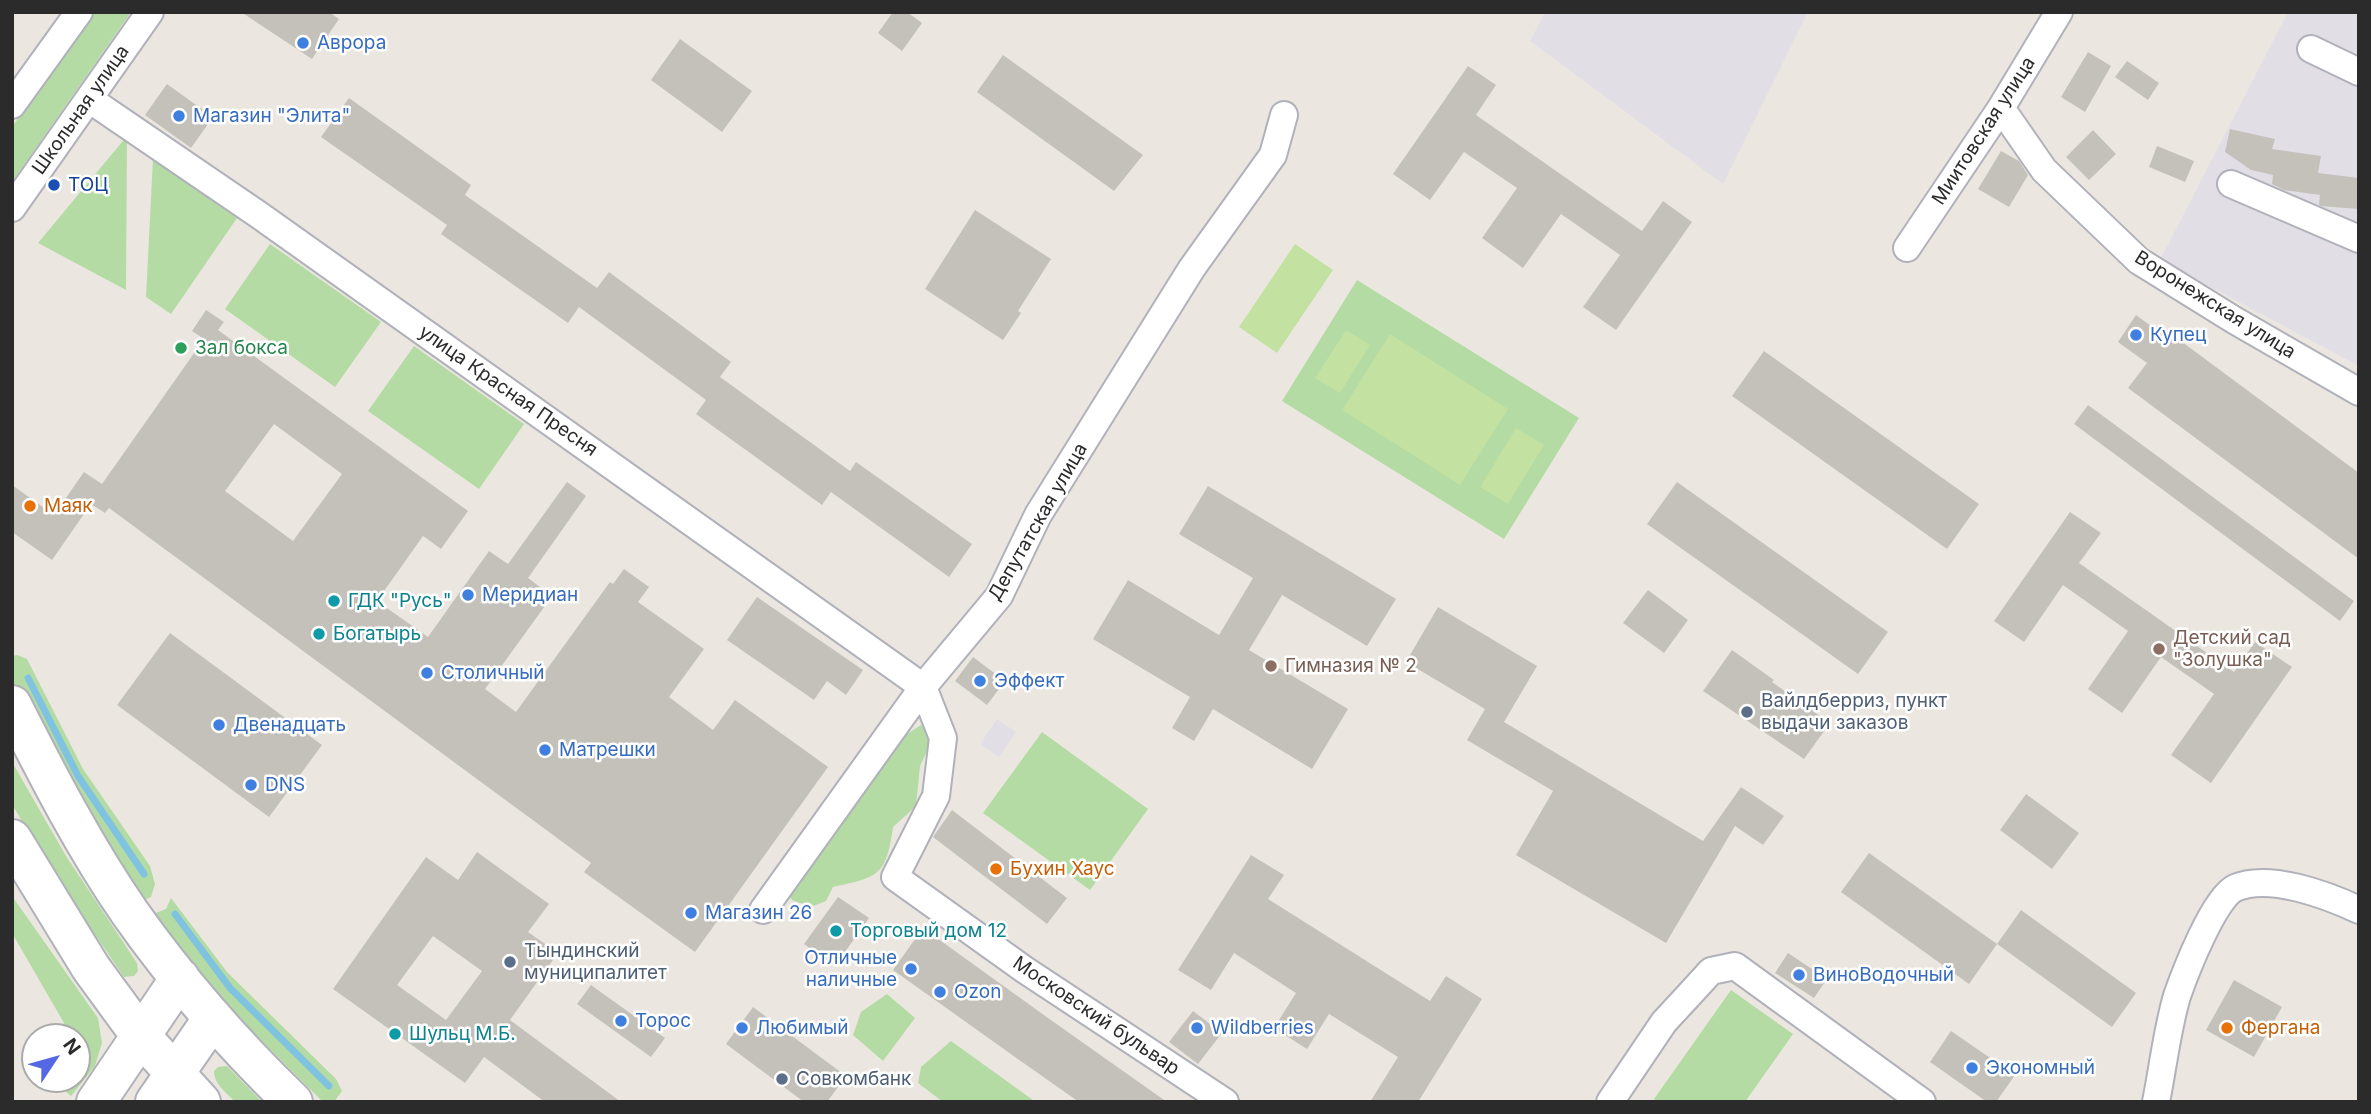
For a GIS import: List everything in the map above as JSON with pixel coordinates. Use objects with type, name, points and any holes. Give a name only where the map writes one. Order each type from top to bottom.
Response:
[{"type":"street","points":[[12,105],[79,12]]},
{"type":"street","name":"Школьная улица","points":[[12,208],[150,12]]},
{"type":"street","name":"Миитовская улица","points":[[1907,248],[2001,108],[2059,12]]},
{"type":"street","points":[[2311,49],[2359,72]]},
{"type":"street","name":"улица Красная Пресня","points":[[89,99],[259,215],[923,687]]},
{"type":"street","name":"Воронежская улица","points":[[2001,108],[2044,170],[2139,261],[2359,392]]},
{"type":"street","name":"Депутатская улица","points":[[763,910],[923,687],[999,596],[1038,515],[1192,268],[1273,155],[1284,115]]},
{"type":"street","points":[[2231,184],[2359,239]]},
{"type":"street","name":"Московский бульвар","points":[[923,687],[943,738],[936,796],[895,877],[1025,970],[1225,1102]]},
{"type":"street","points":[[12,705],[89,848],[130,913],[212,1018],[293,1102]]},
{"type":"street","points":[[12,839],[91,968],[140,1035],[164,1088],[201,1102]]},
{"type":"street","points":[[2156,1102],[2177,997],[2213,911],[2233,888],[2268,882],[2327,895],[2359,910]]},
{"type":"street","points":[[1610,1102],[1664,1022],[1711,971],[1735,966],[1922,1102]]},
{"type":"street","points":[[148,1102],[104,1089],[180,978]]},
{"type":"street","points":[[164,1088],[212,1018]]},
{"type":"shaded area","points":[[1545,12],[1808,12],[1723,184],[1530,41]]},
{"type":"shaded area","points":[[2288,12],[2359,12],[2359,366],[2160,260]]},
{"type":"shaded area","points":[[997,719],[1016,732],[999,757],[980,744]]},
{"type":"green space","points":[[94,12],[131,12],[12,182],[12,127]]},
{"type":"green space","points":[[127,136],[126,290],[38,243]]},
{"type":"green space","points":[[153,159],[237,218],[171,314],[146,297]]},
{"type":"green space","points":[[270,244],[381,322],[335,387],[225,309]]},
{"type":"green space","points":[[1295,244],[1333,270],[1277,353],[1239,327]]},
{"type":"green space","points":[[1357,280],[1579,418],[1504,539],[1282,401]]},
{"type":"green space","points":[[1346,330],[1370,345],[1340,393],[1315,378]]},
{"type":"green space","points":[[1390,334],[1508,409],[1460,485],[1342,410]]},
{"type":"green space","points":[[414,346],[524,424],[479,489],[368,411]]},
{"type":"green space","points":[[1516,428],[1544,445],[1508,504],[1480,487]]},
{"type":"green space","points":[[12,656],[27,659],[83,769],[150,866],[155,884],[151,897],[142,901],[76,805],[12,681]]},
{"type":"green space","points":[[921,725],[934,736],[920,766],[916,806],[893,827],[887,856],[878,872],[861,880],[833,887],[826,901],[811,907],[792,900],[785,889],[891,744]]},
{"type":"green space","points":[[1042,732],[1148,809],[1090,890],[983,813]]},
{"type":"green space","points":[[12,762],[66,856],[137,963],[138,971],[134,976],[124,977],[48,866],[12,804]]},
{"type":"green space","points":[[12,896],[98,1018],[102,1043],[91,1071],[91,1023],[64,1023],[12,933]]},
{"type":"green space","points":[[171,898],[227,972],[336,1079],[342,1091],[334,1102],[323,1102],[209,988],[153,914],[166,909]]},
{"type":"green space","points":[[1731,990],[1793,1034],[1745,1102],[1657,1102],[1654,1099]]},
{"type":"green space","points":[[887,994],[915,1018],[883,1061],[853,1035],[861,1012]]},
{"type":"green space","points":[[951,1041],[1033,1100],[1032,1102],[943,1102],[918,1083],[921,1067]]},
{"type":"green space","points":[[227,1066],[262,1102],[235,1102],[224,1091],[216,1080],[214,1071],[218,1067]]},
{"type":"building","points":[[241,12],[329,12],[339,19],[312,59]]},
{"type":"building","points":[[893,12],[907,12],[922,23],[902,51],[878,33]]},
{"type":"building","points":[[680,39],[752,91],[722,132],[651,80]]},
{"type":"building","points":[[2088,52],[2111,66],[2085,112],[2061,97]]},
{"type":"building","points":[[1003,55],[1143,155],[1114,191],[977,92]]},
{"type":"building","points":[[2127,61],[2159,83],[2148,100],[2115,77]]},
{"type":"building","points":[[1468,66],[1496,85],[1476,115],[1642,231],[1663,201],[1692,222],[1616,330],[1583,307],[1620,255],[1561,214],[1523,268],[1482,238],[1517,188],[1464,152],[1430,200],[1393,174]]},
{"type":"building","name":"Магазин \"Элита\"","points":[[167,84],[213,117],[191,148],[145,115]]},
{"type":"building","points":[[349,98],[471,185],[465,195],[597,288],[609,272],[731,362],[720,377],[850,471],[856,462],[972,544],[949,577],[831,492],[822,505],[696,414],[706,400],[579,307],[568,323],[441,234],[447,225],[321,137]]},
{"type":"building","points":[[2230,129],[2275,139],[2272,149],[2321,156],[2318,173],[2359,178],[2359,209],[2321,206],[2320,195],[2284,190],[2272,184],[2273,175],[2251,170],[2225,152]]},
{"type":"building","points":[[2093,130],[2116,154],[2089,180],[2066,157]]},
{"type":"building","points":[[2157,146],[2194,161],[2185,182],[2149,167]]},
{"type":"building","points":[[2001,151],[2019,161],[2028,175],[2009,207],[1978,189]]},
{"type":"building","points":[[975,210],[1051,259],[1003,340],[925,289]]},
{"type":"building","points":[[206,310],[224,322],[218,330],[468,511],[441,549],[423,536],[377,601],[428,637],[489,551],[508,564],[567,482],[586,496],[528,578],[552,596],[485,689],[516,712],[610,582],[613,584],[624,569],[649,587],[638,602],[704,649],[669,697],[713,730],[735,700],[828,767],[695,952],[584,872],[591,863],[109,508],[105,513],[91,504],[52,560],[12,532],[12,485],[54,515],[84,472],[102,484],[204,339],[192,331]],"holes":[[[274,424],[342,474],[293,541],[225,491]]]},
{"type":"building","points":[[2136,315],[2166,337],[2170,333],[2359,473],[2359,559],[2128,388],[2147,363],[2118,342]]},
{"type":"building","points":[[1764,351],[1979,504],[1947,549],[1732,396]]},
{"type":"building","points":[[2088,405],[2354,601],[2340,621],[2074,424]]},
{"type":"building","points":[[1677,482],[1888,632],[1858,674],[1647,524]]},
{"type":"building","points":[[1208,486],[1396,599],[1367,646],[1282,595],[1249,650],[1348,709],[1312,769],[1213,709],[1194,741],[1172,728],[1190,697],[1093,639],[1128,580],[1219,635],[1253,578],[1179,534]]},
{"type":"building","name":"Детский сад \"Золушка\"","points":[[2070,512],[2101,533],[2079,563],[2234,672],[2255,642],[2292,667],[2211,783],[2171,755],[2214,694],[2161,657],[2122,713],[2088,689],[2128,631],[2063,585],[2024,642],[1994,621]]},
{"type":"building","points":[[1648,590],[1688,620],[1664,653],[1623,623]]},
{"type":"building","points":[[757,597],[863,670],[846,695],[827,681],[814,700],[727,640]]},
{"type":"building","points":[[1438,607],[1537,666],[1504,722],[1703,841],[1741,787],[1784,816],[1763,845],[1735,826],[1666,943],[1516,855],[1553,791],[1467,740],[1485,709],[1406,662]]},
{"type":"building","name":"Двенадцать","points":[[170,633],[322,745],[269,817],[117,705]]},
{"type":"building","points":[[1732,650],[1830,723],[1804,759],[1703,691]]},
{"type":"building","name":"Эффект","points":[[973,657],[1005,681],[987,705],[955,681]]},
{"type":"building","points":[[2026,794],[2079,833],[2052,869],[2000,830]]},
{"type":"building","points":[[952,810],[1067,898],[1047,924],[933,837]]},
{"type":"building","name":"Тындинский муниципалитет","points":[[477,852],[549,904],[528,932],[558,953],[510,1020],[621,1102],[545,1102],[484,1057],[465,1083],[333,989],[426,857],[458,880]],"holes":[[[433,936],[482,971],[446,1020],[397,985]]]},
{"type":"building","points":[[1869,853],[1997,944],[1969,984],[1841,892]]},
{"type":"building","points":[[1251,855],[1284,875],[1268,899],[1430,1001],[1446,976],[1482,999],[1418,1102],[1370,1102],[1398,1057],[1329,1014],[1307,1049],[1274,1028],[1296,993],[1234,953],[1211,990],[1178,970]]},
{"type":"building","name":"Торговый дом 12","points":[[838,897],[869,918],[835,966],[804,944]]},
{"type":"building","points":[[2021,910],[2136,993],[2112,1027],[1997,944]]},
{"type":"building","points":[[923,928],[1167,1102],[1079,1102],[893,970]]},
{"type":"building","points":[[1788,953],[1827,979],[1814,998],[1775,973]]},
{"type":"building","points":[[2234,980],[2282,1007],[2254,1057],[2206,1030]]},
{"type":"building","name":"Торос","points":[[591,985],[665,1038],[651,1057],[577,1004]]},
{"type":"building","points":[[753,1007],[846,1076],[827,1102],[804,1102],[726,1044]]},
{"type":"building","points":[[1193,1011],[1222,1033],[1198,1064],[1169,1042]]},
{"type":"building","name":"Экономный","points":[[1951,1031],[2015,1075],[1996,1102],[1987,1102],[1930,1062]]},
{"type":"waterway","points":[[28,678],[78,776],[144,874]]},
{"type":"waterway","points":[[175,914],[230,988],[329,1086]]},
{"type":"place","name":"Аврора","points":[[303,43]]},
{"type":"place","name":"Магазин \"Элита\"","points":[[179,116]]},
{"type":"place","name":"ТОЦ","points":[[54,185]]},
{"type":"place","name":"Купец","points":[[2136,335]]},
{"type":"place","name":"Зал бокса","points":[[181,348]]},
{"type":"place","name":"Маяк","points":[[30,506]]},
{"type":"place","name":"Меридиан","points":[[468,595]]},
{"type":"place","name":"ГДК \"Русь\"","points":[[334,601]]},
{"type":"place","name":"Богатырь","points":[[319,634]]},
{"type":"place","name":"Детский сад \"Золушка\"","points":[[2159,649]]},
{"type":"place","name":"Гимназия № 2","points":[[1271,666]]},
{"type":"place","name":"Столичный","points":[[427,673]]},
{"type":"place","name":"Эффект","points":[[980,681]]},
{"type":"place","name":"Вайлдберриз, пункт выдачи заказов","points":[[1747,712]]},
{"type":"place","name":"Двенадцать","points":[[219,725]]},
{"type":"place","name":"Матрешки","points":[[545,750]]},
{"type":"place","name":"DNS","points":[[251,785]]},
{"type":"place","name":"Бухин Хаус","points":[[996,869]]},
{"type":"place","name":"Магазин 26","points":[[691,913]]},
{"type":"place","name":"Торговый дом 12","points":[[836,931]]},
{"type":"place","name":"Тындинский муниципалитет","points":[[510,962]]},
{"type":"place","name":"Отличные наличные","points":[[911,969]]},
{"type":"place","name":"ВиноВодочный","points":[[1799,975]]},
{"type":"place","name":"Ozon","points":[[940,992]]},
{"type":"place","name":"Торос","points":[[621,1021]]},
{"type":"place","name":"Любимый","points":[[742,1028]]},
{"type":"place","name":"Wildberries","points":[[1197,1028]]},
{"type":"place","name":"Фергана","points":[[2227,1028]]},
{"type":"place","name":"Шульц М.Б.","points":[[395,1034]]},
{"type":"place","name":"Экономный","points":[[1972,1068]]},
{"type":"place","name":"Совкомбанк","points":[[782,1079]]}]
